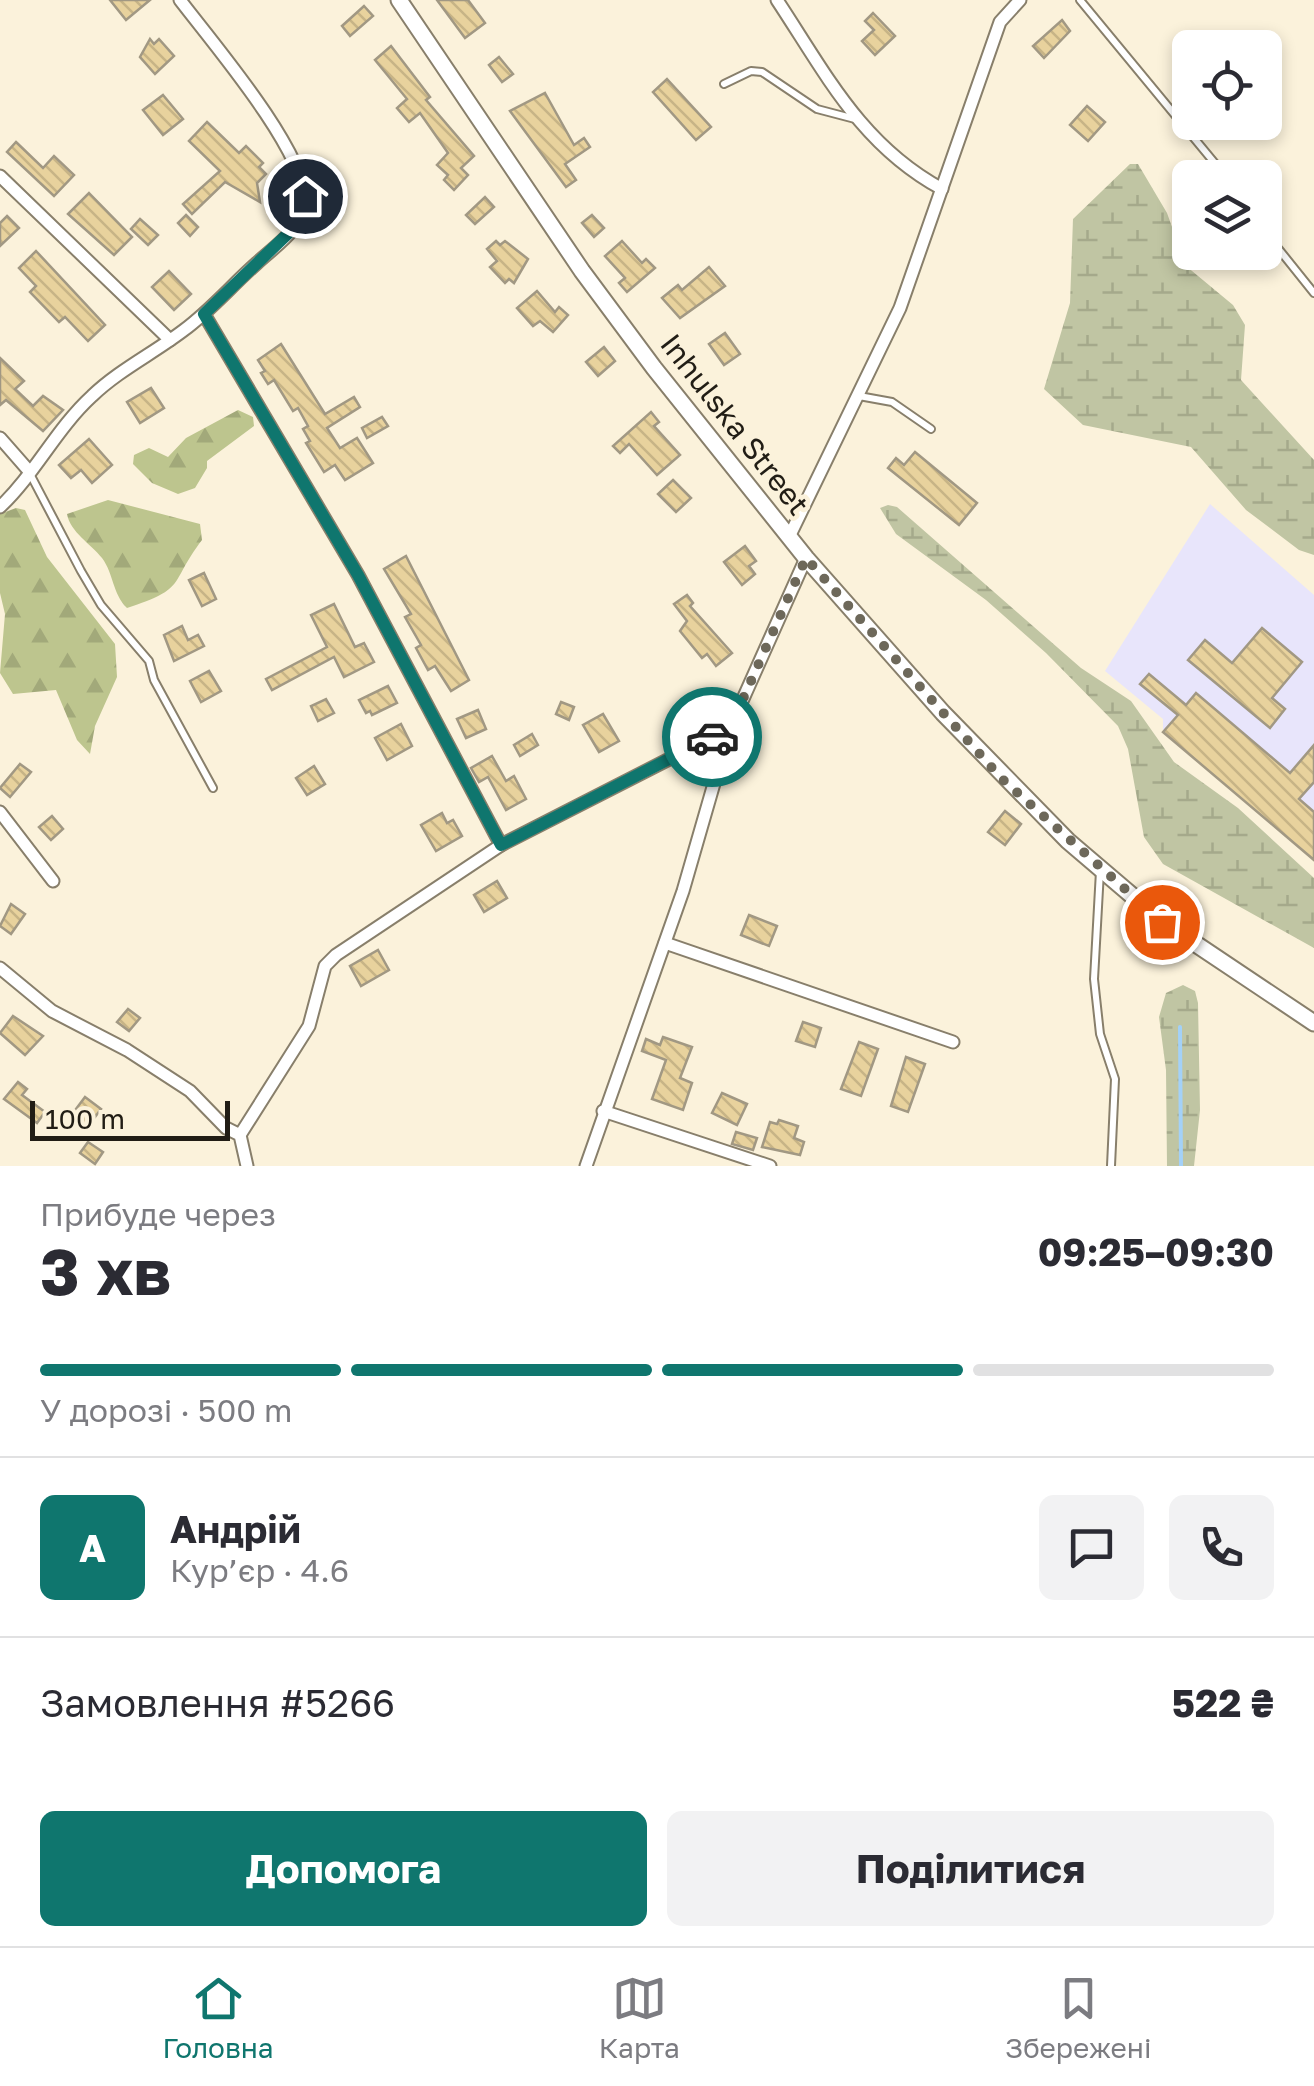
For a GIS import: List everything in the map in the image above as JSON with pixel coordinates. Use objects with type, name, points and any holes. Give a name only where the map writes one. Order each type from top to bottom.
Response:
[{"type":"street","points":[[0,507],[20,488],[29,470],[92,396],[204,314],[298,224],[305,196],[287,151],[251,94],[180,0]]},
{"type":"street","name":"Inhulska Street","points":[[400,0],[582,271],[806,558],[1001,778],[1162,922],[1314,1022]]},
{"type":"street","points":[[777,0],[855,118],[906,170],[942,189]]},
{"type":"street","points":[[790,537],[900,308],[1000,22],[1020,0]]},
{"type":"street","points":[[0,176],[170,340]]},
{"type":"street","points":[[204,314],[358,575],[501,845]]},
{"type":"street","points":[[0,438],[29,470]]},
{"type":"street","points":[[586,1166],[664,943],[730,728],[806,558]]},
{"type":"street","points":[[247,1166],[240,1135],[309,1026],[330,960],[501,845],[730,728]]},
{"type":"street","points":[[0,812],[53,881]]},
{"type":"street","points":[[664,943],[954,1042]]},
{"type":"street","points":[[0,968],[52,1011],[127,1050],[190,1091],[226,1128],[240,1135]]},
{"type":"street","points":[[604,1111],[770,1166]]},
{"type":"lane","points":[[1080,0],[1212,160]]},
{"type":"lane","points":[[724,84],[751,71],[762,72],[817,108],[855,118]]},
{"type":"lane","points":[[1282,253],[1314,293]]},
{"type":"lane","points":[[859,396],[892,402],[931,429]]},
{"type":"lane","points":[[29,470],[101,605],[149,661],[154,680],[213,788]]},
{"type":"lane","points":[[1100,870],[1094,979],[1100,1034],[1115,1080],[1111,1166]]},
{"type":"shaded area","points":[[1210,504],[1314,595],[1314,861],[1163,732],[1163,719],[1105,671]]},
{"type":"green space","points":[[1130,164],[1138,164],[1172,227],[1172,270],[1191,270],[1233,305],[1245,325],[1241,380],[1314,460],[1314,555],[1299,550],[1246,510],[1191,447],[1083,425],[1044,389],[1070,303],[1073,219]]},
{"type":"green space","points":[[238,410],[253,417],[254,426],[207,461],[195,488],[178,494],[152,483],[133,464],[134,455],[149,448],[168,457],[186,438]]},
{"type":"green space","points":[[108,500],[200,524],[202,540],[169,590],[127,608],[102,558],[76,532],[67,514]]},
{"type":"green space","points":[[897,507],[1081,668],[1131,701],[1174,762],[1238,808],[1314,878],[1314,948],[1163,864],[1144,837],[1128,749],[1118,726],[1046,653],[986,600],[896,534],[880,508]]},
{"type":"green space","points":[[16,508],[25,510],[47,557],[115,644],[117,677],[95,726],[90,754],[77,740],[56,690],[13,694],[0,673],[5,614],[0,593],[0,514]]},
{"type":"green space","points":[[1183,985],[1195,991],[1198,1003],[1200,1110],[1194,1166],[1167,1166],[1166,1070],[1159,1017],[1166,993]]},
{"type":"building","points":[[110,0],[150,0],[126,20]]},
{"type":"building","points":[[437,0],[468,0],[485,23],[465,38]]},
{"type":"building","points":[[364,6],[373,16],[350,36],[342,26]]},
{"type":"building","points":[[873,13],[895,36],[875,55],[862,41],[874,30],[865,21]]},
{"type":"building","points":[[1062,20],[1070,31],[1044,58],[1033,46]]},
{"type":"building","points":[[150,39],[154,44],[159,39],[174,56],[155,74],[140,57]]},
{"type":"building","points":[[391,46],[430,97],[426,100],[474,156],[461,168],[468,175],[454,190],[444,180],[448,175],[437,165],[448,153],[420,113],[409,122],[397,108],[407,99],[375,60]]},
{"type":"building","points":[[499,57],[513,74],[502,82],[489,65]]},
{"type":"building","points":[[667,79],[711,127],[696,140],[653,92]]},
{"type":"building","points":[[545,93],[574,145],[584,138],[590,147],[565,164],[576,180],[566,187],[510,111]]},
{"type":"building","points":[[163,95],[183,119],[163,135],[143,110]]},
{"type":"building","points":[[1087,106],[1105,122],[1088,141],[1070,125]]},
{"type":"building","points":[[207,122],[239,153],[246,146],[263,163],[259,167],[266,174],[257,183],[260,202],[225,182],[192,214],[183,204],[220,171],[189,141]]},
{"type":"building","points":[[16,142],[43,168],[54,156],[74,175],[54,196],[7,152]]},
{"type":"building","points":[[89,193],[132,237],[114,255],[68,214]]},
{"type":"building","points":[[485,197],[494,207],[475,224],[466,215]]},
{"type":"building","points":[[186,215],[198,227],[190,236],[178,223]]},
{"type":"building","points":[[592,215],[604,228],[594,237],[582,223]]},
{"type":"building","points":[[7,216],[19,228],[0,246],[0,223]]},
{"type":"building","points":[[140,219],[158,235],[148,245],[131,229]]},
{"type":"building","points":[[496,241],[500,245],[505,241],[528,259],[514,283],[509,279],[505,283],[490,267],[497,261],[487,249]]},
{"type":"building","points":[[622,241],[642,263],[646,259],[655,268],[627,292],[619,283],[625,278],[605,256]]},
{"type":"building","points":[[36,251],[105,325],[88,341],[65,317],[59,322],[30,292],[36,286],[19,268]]},
{"type":"building","points":[[709,267],[725,286],[680,318],[662,298],[678,285],[682,290]]},
{"type":"building","points":[[169,271],[191,294],[174,310],[152,287]]},
{"type":"building","points":[[537,291],[555,312],[559,307],[568,315],[553,332],[540,321],[533,326],[517,308]]},
{"type":"building","points":[[725,333],[740,354],[724,365],[709,344]]},
{"type":"building","points":[[281,344],[325,414],[354,397],[360,407],[327,428],[340,448],[357,438],[373,463],[345,480],[335,465],[324,472],[306,443],[310,441],[303,429],[308,426],[298,408],[293,411],[274,380],[268,384],[261,373],[265,371],[258,360]]},
{"type":"building","points":[[604,347],[615,361],[598,376],[586,362]]},
{"type":"building","points":[[0,358],[24,381],[15,389],[33,406],[43,396],[63,410],[43,431],[6,400],[0,405]]},
{"type":"building","points":[[151,388],[164,408],[140,423],[127,402]]},
{"type":"building","points":[[651,412],[659,422],[654,426],[680,455],[657,475],[629,444],[620,453],[613,446]]},
{"type":"building","points":[[382,417],[388,426],[367,438],[362,428]]},
{"type":"building","points":[[89,439],[112,465],[92,483],[81,470],[71,478],[59,465]]},
{"type":"building","points":[[915,452],[977,503],[959,525],[888,468],[896,458],[904,465]]},
{"type":"building","points":[[673,480],[691,498],[676,512],[658,494]]},
{"type":"building","points":[[745,546],[756,561],[749,566],[755,574],[742,585],[724,562]]},
{"type":"building","points":[[406,556],[469,680],[451,691],[435,666],[428,670],[416,648],[421,645],[405,617],[411,614],[384,569]]},
{"type":"building","points":[[204,573],[216,599],[202,606],[189,580]]},
{"type":"building","points":[[687,595],[693,603],[690,606],[732,653],[716,666],[707,654],[702,658],[680,631],[687,621],[674,604]]},
{"type":"building","points":[[334,604],[355,647],[364,643],[374,662],[344,677],[334,657],[272,690],[266,679],[327,647],[311,615]]},
{"type":"building","points":[[182,626],[188,640],[198,635],[204,646],[174,661],[164,635]]},
{"type":"building","points":[[1262,628],[1302,662],[1272,698],[1285,709],[1270,728],[1188,660],[1205,640],[1232,663]]},
{"type":"building","points":[[209,671],[221,691],[201,702],[190,681]]},
{"type":"building","points":[[1149,674],[1186,705],[1196,693],[1290,773],[1314,745],[1314,782],[1299,799],[1314,812],[1314,860],[1163,732],[1178,715],[1140,684]]},
{"type":"building","points":[[388,686],[397,703],[372,715],[370,711],[366,713],[359,700]]},
{"type":"building","points":[[326,699],[334,713],[318,721],[311,706]]},
{"type":"building","points":[[561,702],[574,707],[569,720],[556,714]]},
{"type":"building","points":[[478,710],[486,729],[466,738],[457,719]]},
{"type":"building","points":[[603,714],[619,741],[599,752],[583,725]]},
{"type":"building","points":[[401,724],[412,746],[387,760],[375,738]]},
{"type":"building","points":[[532,734],[538,745],[520,756],[514,745]]},
{"type":"building","points":[[492,756],[506,781],[514,776],[526,799],[506,810],[488,777],[479,782],[471,768]]},
{"type":"building","points":[[20,764],[31,772],[10,797],[0,788]]},
{"type":"building","points":[[314,766],[325,784],[307,795],[296,778]]},
{"type":"building","points":[[1005,811],[1021,824],[1005,845],[988,832]]},
{"type":"building","points":[[442,813],[447,823],[453,820],[462,836],[436,851],[421,825]]},
{"type":"building","points":[[52,816],[63,829],[51,840],[39,827]]},
{"type":"building","points":[[497,881],[507,898],[484,912],[474,895]]},
{"type":"building","points":[[11,904],[25,914],[11,934],[0,926]]},
{"type":"building","points":[[749,915],[777,926],[769,946],[741,935]]},
{"type":"building","points":[[378,950],[389,970],[361,986],[350,966]]},
{"type":"building","points":[[128,1009],[140,1018],[129,1031],[117,1022]]},
{"type":"building","points":[[13,1016],[43,1036],[25,1055],[0,1033]]},
{"type":"building","points":[[803,1022],[821,1028],[815,1047],[796,1041]]},
{"type":"building","points":[[663,1037],[692,1047],[680,1078],[692,1083],[683,1110],[652,1099],[666,1060],[642,1051],[646,1039],[660,1045]]},
{"type":"building","points":[[859,1042],[878,1049],[861,1096],[841,1089]]},
{"type":"building","points":[[906,1057],[925,1064],[908,1112],[891,1106]]},
{"type":"building","points":[[18,1082],[27,1089],[22,1095],[45,1112],[37,1123],[4,1099]]},
{"type":"building","points":[[722,1093],[747,1104],[737,1125],[712,1113]]},
{"type":"building","points":[[85,1097],[101,1109],[86,1129],[70,1117]]},
{"type":"building","points":[[779,1120],[798,1126],[794,1138],[804,1142],[800,1155],[762,1147],[770,1122],[777,1124]]},
{"type":"building","points":[[736,1132],[757,1138],[753,1150],[732,1144]]},
{"type":"building","points":[[88,1142],[103,1152],[95,1164],[80,1153]]},
{"type":"waterway","points":[[1180,1027],[1181,1166]]},
{"type":"way so far","points":[[712,737],[730,728],[806,558],[1001,778],[1068,842],[1162,922]]},
{"type":"route","points":[[305,196],[298,224],[204,314],[358,575],[501,845],[712,737]]}]
